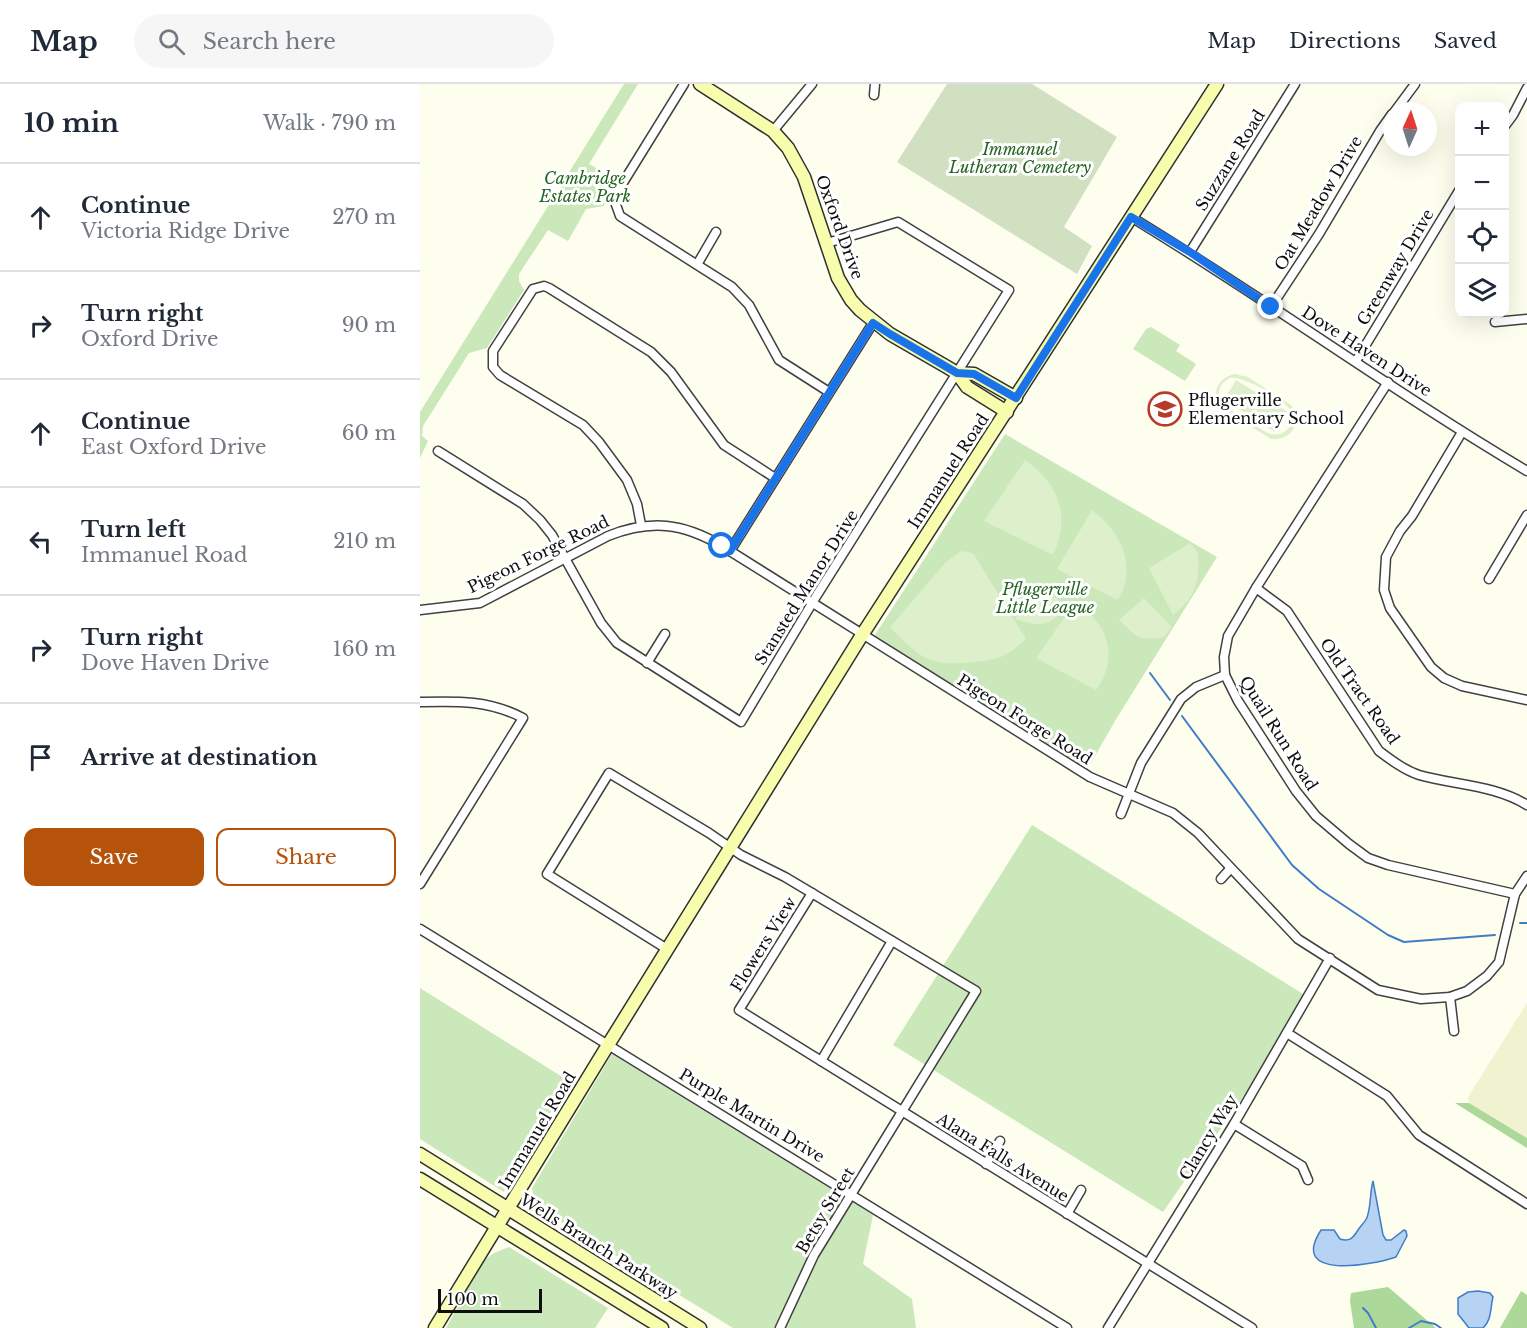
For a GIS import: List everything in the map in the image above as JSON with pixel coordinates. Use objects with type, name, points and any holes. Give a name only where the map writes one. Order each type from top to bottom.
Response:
[{"type":"street","points":[[684,84],[616,194],[615,202],[620,216],[698,263],[741,295],[749,305],[779,360],[829,392]]},
{"type":"street","name":"Oxford Drive","points":[[700,84],[773,131],[788,148],[804,177],[844,289],[860,310],[873,323],[957,373]]},
{"type":"street","points":[[773,131],[812,84]]},
{"type":"street","points":[[874,95],[875,84]]},
{"type":"street","name":"Immanuel Road","points":[[435,1328],[862,635],[1217,84]]},
{"type":"street","name":"Suzzane Road","points":[[1190,252],[1295,84]]},
{"type":"street","name":"Oat Meadow Drive","points":[[1401,102],[1415,84]]},
{"type":"street","points":[[1509,121],[1527,88]]},
{"type":"street","name":"Oat Meadow Drive","points":[[1271,307],[1319,234],[1383,126]]},
{"type":"street","name":"Greenway Drive","points":[[1356,361],[1455,197]]},
{"type":"street","name":"Dove Haven Drive","points":[[1131,217],[1190,252],[1462,432],[1527,471]]},
{"type":"street","name":"Stansted Manor Drive","points":[[438,451],[523,504],[552,535],[602,623],[617,644],[741,722],[812,604],[1009,290],[898,222],[827,243]]},
{"type":"street","points":[[698,263],[716,232]]},
{"type":"street","points":[[641,525],[637,504],[627,480],[599,442],[583,425],[500,375],[494,368],[493,351],[533,289],[544,286],[549,288],[651,352],[671,372],[724,445],[775,478]]},
{"type":"street","points":[[1495,322],[1527,319]]},
{"type":"street","points":[[730,551],[873,323]]},
{"type":"street","points":[[957,373],[974,374],[1016,398]]},
{"type":"street","points":[[957,373],[967,387],[1007,412]]},
{"type":"street","name":"Quail Run Road","points":[[1388,382],[1256,588],[1228,636],[1224,657],[1226,675],[1238,701],[1296,791],[1316,816],[1349,844],[1368,858],[1388,866],[1515,894]]},
{"type":"street","points":[[1462,432],[1386,558],[1384,590],[1390,608],[1431,667],[1444,678],[1462,686],[1527,700]]},
{"type":"street","points":[[1489,579],[1527,515]]},
{"type":"street","name":"Pigeon Forge Road","points":[[420,610],[480,603],[608,536],[641,525],[666,525],[690,530],[730,551],[1090,777],[1173,813],[1198,833],[1298,939],[1378,990],[1421,999],[1450,997],[1467,991],[1487,976],[1499,962],[1515,894],[1527,876]]},
{"type":"street","name":"Old Tract Road","points":[[1256,588],[1287,610],[1379,751],[1396,764],[1417,774],[1496,791],[1527,805]]},
{"type":"street","points":[[646,663],[665,634]]},
{"type":"street","points":[[1121,814],[1141,763],[1181,699],[1196,687],[1226,675]]},
{"type":"street","points":[[420,702],[486,703],[506,709],[523,718],[420,884]]},
{"type":"street","points":[[667,949],[547,874],[609,773],[730,848],[892,941],[821,1061]]},
{"type":"street","points":[[1221,879],[1230,868]]},
{"type":"street","name":"Flowers View","points":[[739,1010],[812,893]]},
{"type":"street","name":"Purple Martin Drive","points":[[420,929],[1067,1328]]},
{"type":"street","name":"Betsy Street","points":[[780,1328],[814,1254],[976,991],[892,941]]},
{"type":"street","name":"Clancy Way","points":[[1108,1328],[1234,1124],[1330,958]]},
{"type":"street","points":[[1450,997],[1454,1031]]},
{"type":"street","name":"Alana Falls Avenue","points":[[739,1010],[1252,1328]]},
{"type":"street","points":[[1287,1033],[1387,1096],[1419,1135],[1527,1204]]},
{"type":"street","points":[[1234,1124],[1302,1166],[1308,1180]]},
{"type":"street","points":[[986,1164],[999,1141]]},
{"type":"street","name":"Wells Branch Parkway","points":[[420,1154],[700,1328]]},
{"type":"street","points":[[420,1179],[662,1328]]},
{"type":"street","points":[[1067,1214],[1081,1191]]},
{"type":"green space","name":"Cambridge Estates Park","points":[[624,84],[638,84],[589,164],[615,179],[607,192],[604,206],[586,209],[568,241],[548,230],[519,274],[519,281],[524,290],[487,348],[469,353],[423,426],[422,436],[428,441],[420,458],[420,412]]},
{"type":"green space","name":"Immanuel Lutheran Cemetery","points":[[947,84],[1032,84],[1117,137],[1064,227],[1092,246],[1077,274],[897,162]]},
{"type":"green space","points":[[1151,327],[1180,345],[1176,351],[1196,364],[1185,381],[1133,349],[1146,329]]},
{"type":"green space","points":[[1235,374],[1248,377],[1291,405],[1296,418],[1290,434],[1271,439],[1220,407],[1216,391],[1220,382]],"holes":[[[1230,378],[1236,378],[1263,389],[1286,405],[1292,416],[1288,429],[1279,434],[1268,433],[1231,410],[1223,402],[1219,393],[1221,385]]]},
{"type":"green space","points":[[1236,380],[1288,412],[1275,432],[1224,400]]},
{"type":"green space","name":"Pflugerville Little League","points":[[1005,434],[1217,557],[1087,770],[875,635]]},
{"type":"green space","points":[[1025,460],[1046,479],[1054,490],[1058,502],[1061,527],[1053,555],[984,521]]},
{"type":"green space","points":[[1092,510],[1108,525],[1124,551],[1127,572],[1123,590],[1117,600],[1057,569]]},
{"type":"green space","points":[[1190,543],[1198,553],[1197,581],[1192,595],[1173,615],[1149,568]]},
{"type":"green space","points":[[961,551],[973,553],[1026,639],[1003,656],[989,660],[949,663],[927,659],[890,627],[945,563]]},
{"type":"green space","points":[[1039,588],[1066,604],[1061,612],[1045,624],[1015,619]]},
{"type":"green space","points":[[1144,598],[1172,627],[1163,638],[1148,639],[1138,636],[1119,620]]},
{"type":"green space","points":[[1076,601],[1095,620],[1107,641],[1108,665],[1096,690],[1036,658]]},
{"type":"green space","points":[[1032,825],[1311,999],[1163,1212],[893,1045]]},
{"type":"green space","points":[[420,988],[569,1081],[504,1192],[420,1139]]},
{"type":"green space","points":[[1527,1003],[1527,1138],[1469,1103],[1468,1097]]},
{"type":"green space","points":[[612,1054],[873,1215],[863,1264],[912,1299],[916,1328],[733,1328],[535,1206],[532,1188]]},
{"type":"green space","points":[[1455,1103],[1469,1103],[1527,1138],[1527,1148]]},
{"type":"green space","points":[[509,1247],[608,1308],[595,1328],[446,1328],[484,1260]]},
{"type":"green space","points":[[1388,1287],[1436,1328],[1354,1328],[1351,1293]]},
{"type":"green space","points":[[1521,1291],[1527,1295],[1527,1328],[1500,1328]]},
{"type":"water","points":[[1373,1181],[1383,1235],[1386,1240],[1391,1240],[1404,1230],[1406,1231],[1407,1236],[1396,1257],[1353,1265],[1338,1266],[1324,1263],[1316,1257],[1314,1246],[1321,1230],[1334,1230],[1343,1240],[1353,1237],[1367,1216]]},
{"type":"water","points":[[1468,1292],[1490,1293],[1493,1297],[1489,1318],[1483,1328],[1469,1328],[1458,1314],[1458,1298]]},
{"type":"waterway","points":[[1150,673],[1170,700]]},
{"type":"waterway","points":[[1182,716],[1292,865],[1319,889],[1388,935],[1404,942],[1495,935]]},
{"type":"waterway","points":[[1520,923],[1527,923]]},
{"type":"waterway","points":[[1363,1308],[1376,1328]]},
{"type":"waterway","points":[[1409,1328],[1421,1321],[1441,1328]]},
{"type":"place","name":"Pflugerville Elementary School","points":[[1165,409]]},
{"type":"route","points":[[722,546],[730,551],[873,323],[957,373],[974,374],[1016,398],[1131,217],[1190,252],[1271,307]]}]
